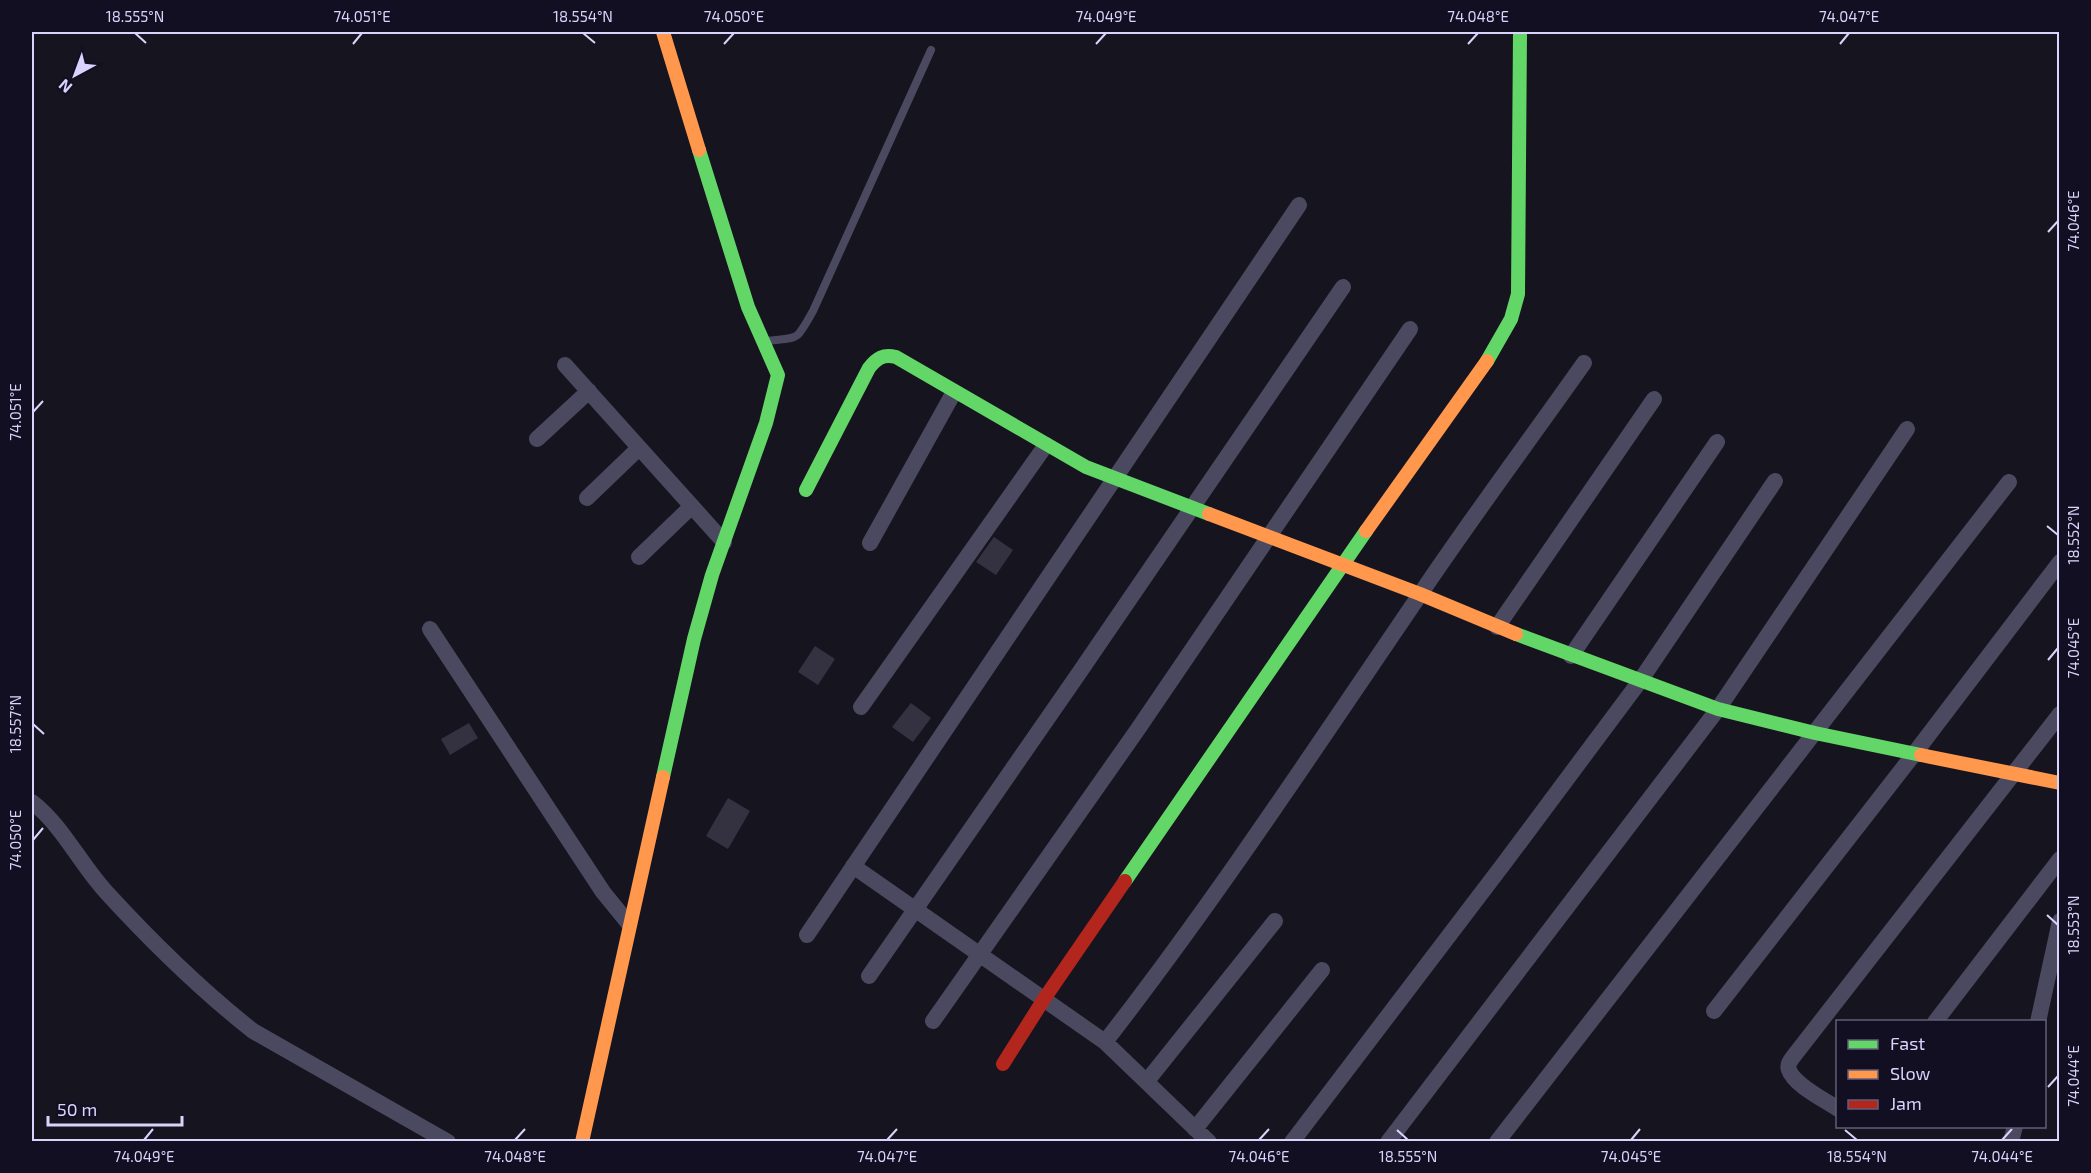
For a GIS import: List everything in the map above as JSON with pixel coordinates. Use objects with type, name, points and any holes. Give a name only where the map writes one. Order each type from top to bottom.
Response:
[{"type":"street","points":[[582,1142],[694,639],[712,575],[766,423],[778,375],[748,307],[663,32]]},
{"type":"street","points":[[1003,1064],[1044,999],[1342,564],[1493,353],[1511,319],[1518,294],[1520,32]]},
{"type":"street","points":[[807,935],[1299,205]]},
{"type":"street","points":[[869,976],[1343,287]]},
{"type":"street","points":[[933,1020],[1131,739],[1410,329]]},
{"type":"street","points":[[806,490],[869,368],[877,358],[886,354],[896,357],[1086,467],[1420,594],[1571,656],[1718,709],[1815,733],[2060,783]]},
{"type":"street","points":[[1105,1042],[1180,944],[1420,594],[1584,363]]},
{"type":"street","points":[[566,365],[724,542]]},
{"type":"street","points":[[537,439],[590,392]]},
{"type":"street","points":[[870,543],[954,392]]},
{"type":"street","points":[[1497,627],[1653,399]]},
{"type":"street","points":[[1388,1142],[1718,709],[1907,429]]},
{"type":"street","points":[[1571,656],[1717,442]]},
{"type":"street","points":[[861,707],[1046,445]]},
{"type":"street","points":[[587,498],[639,448]]},
{"type":"street","points":[[1292,1142],[1640,681],[1775,481]]},
{"type":"street","points":[[1497,1142],[2008,482]]},
{"type":"street","points":[[639,557],[692,507]]},
{"type":"street","points":[[1714,1011],[2060,562]]},
{"type":"street","points":[[430,629],[603,892],[629,924]]},
{"type":"street","points":[[1836,1108],[1796,1081],[1788,1065],[2060,714]]},
{"type":"street","points":[[32,802],[52,821],[106,893],[225,1010],[253,1031],[448,1142]]},
{"type":"street","points":[[1937,1020],[2060,859]]},
{"type":"street","points":[[853,866],[1105,1042],[1209,1142]]},
{"type":"street","points":[[1147,1081],[1275,921]]},
{"type":"street","points":[[2038,1020],[2060,921]]},
{"type":"street","points":[[1195,1129],[1322,970]]},
{"type":"lane","points":[[764,341],[793,339],[801,332],[931,50]]},
{"type":"building","points":[[994,537],[1013,550],[996,575],[976,562]]},
{"type":"building","points":[[815,646],[835,659],[818,685],[798,672]]},
{"type":"building","points":[[911,703],[931,718],[913,742],[892,727]]},
{"type":"building","points":[[469,723],[478,738],[450,755],[441,739]]},
{"type":"building","points":[[728,798],[750,811],[728,849],[706,836]]},
{"type":"traffic: fast","points":[[1487,361],[1511,319],[1518,294],[1520,32]]},
{"type":"traffic: fast","points":[[663,777],[694,639],[712,575],[766,423],[778,375],[748,307],[699,150]]},
{"type":"traffic: fast","points":[[806,490],[869,368],[881,358],[891,356],[1086,467],[1209,514]]},
{"type":"traffic: fast","points":[[1125,881],[1366,531]]},
{"type":"traffic: fast","points":[[1516,634],[1718,709],[1815,733],[1921,755]]},
{"type":"traffic: slow","points":[[663,32],[699,150]]},
{"type":"traffic: slow","points":[[1366,531],[1487,361]]},
{"type":"traffic: slow","points":[[1209,514],[1420,594],[1516,634]]},
{"type":"traffic: slow","points":[[1921,755],[2060,783]]},
{"type":"traffic: slow","points":[[582,1142],[663,777]]},
{"type":"traffic: jam","points":[[1003,1064],[1044,999],[1125,881]]}]
